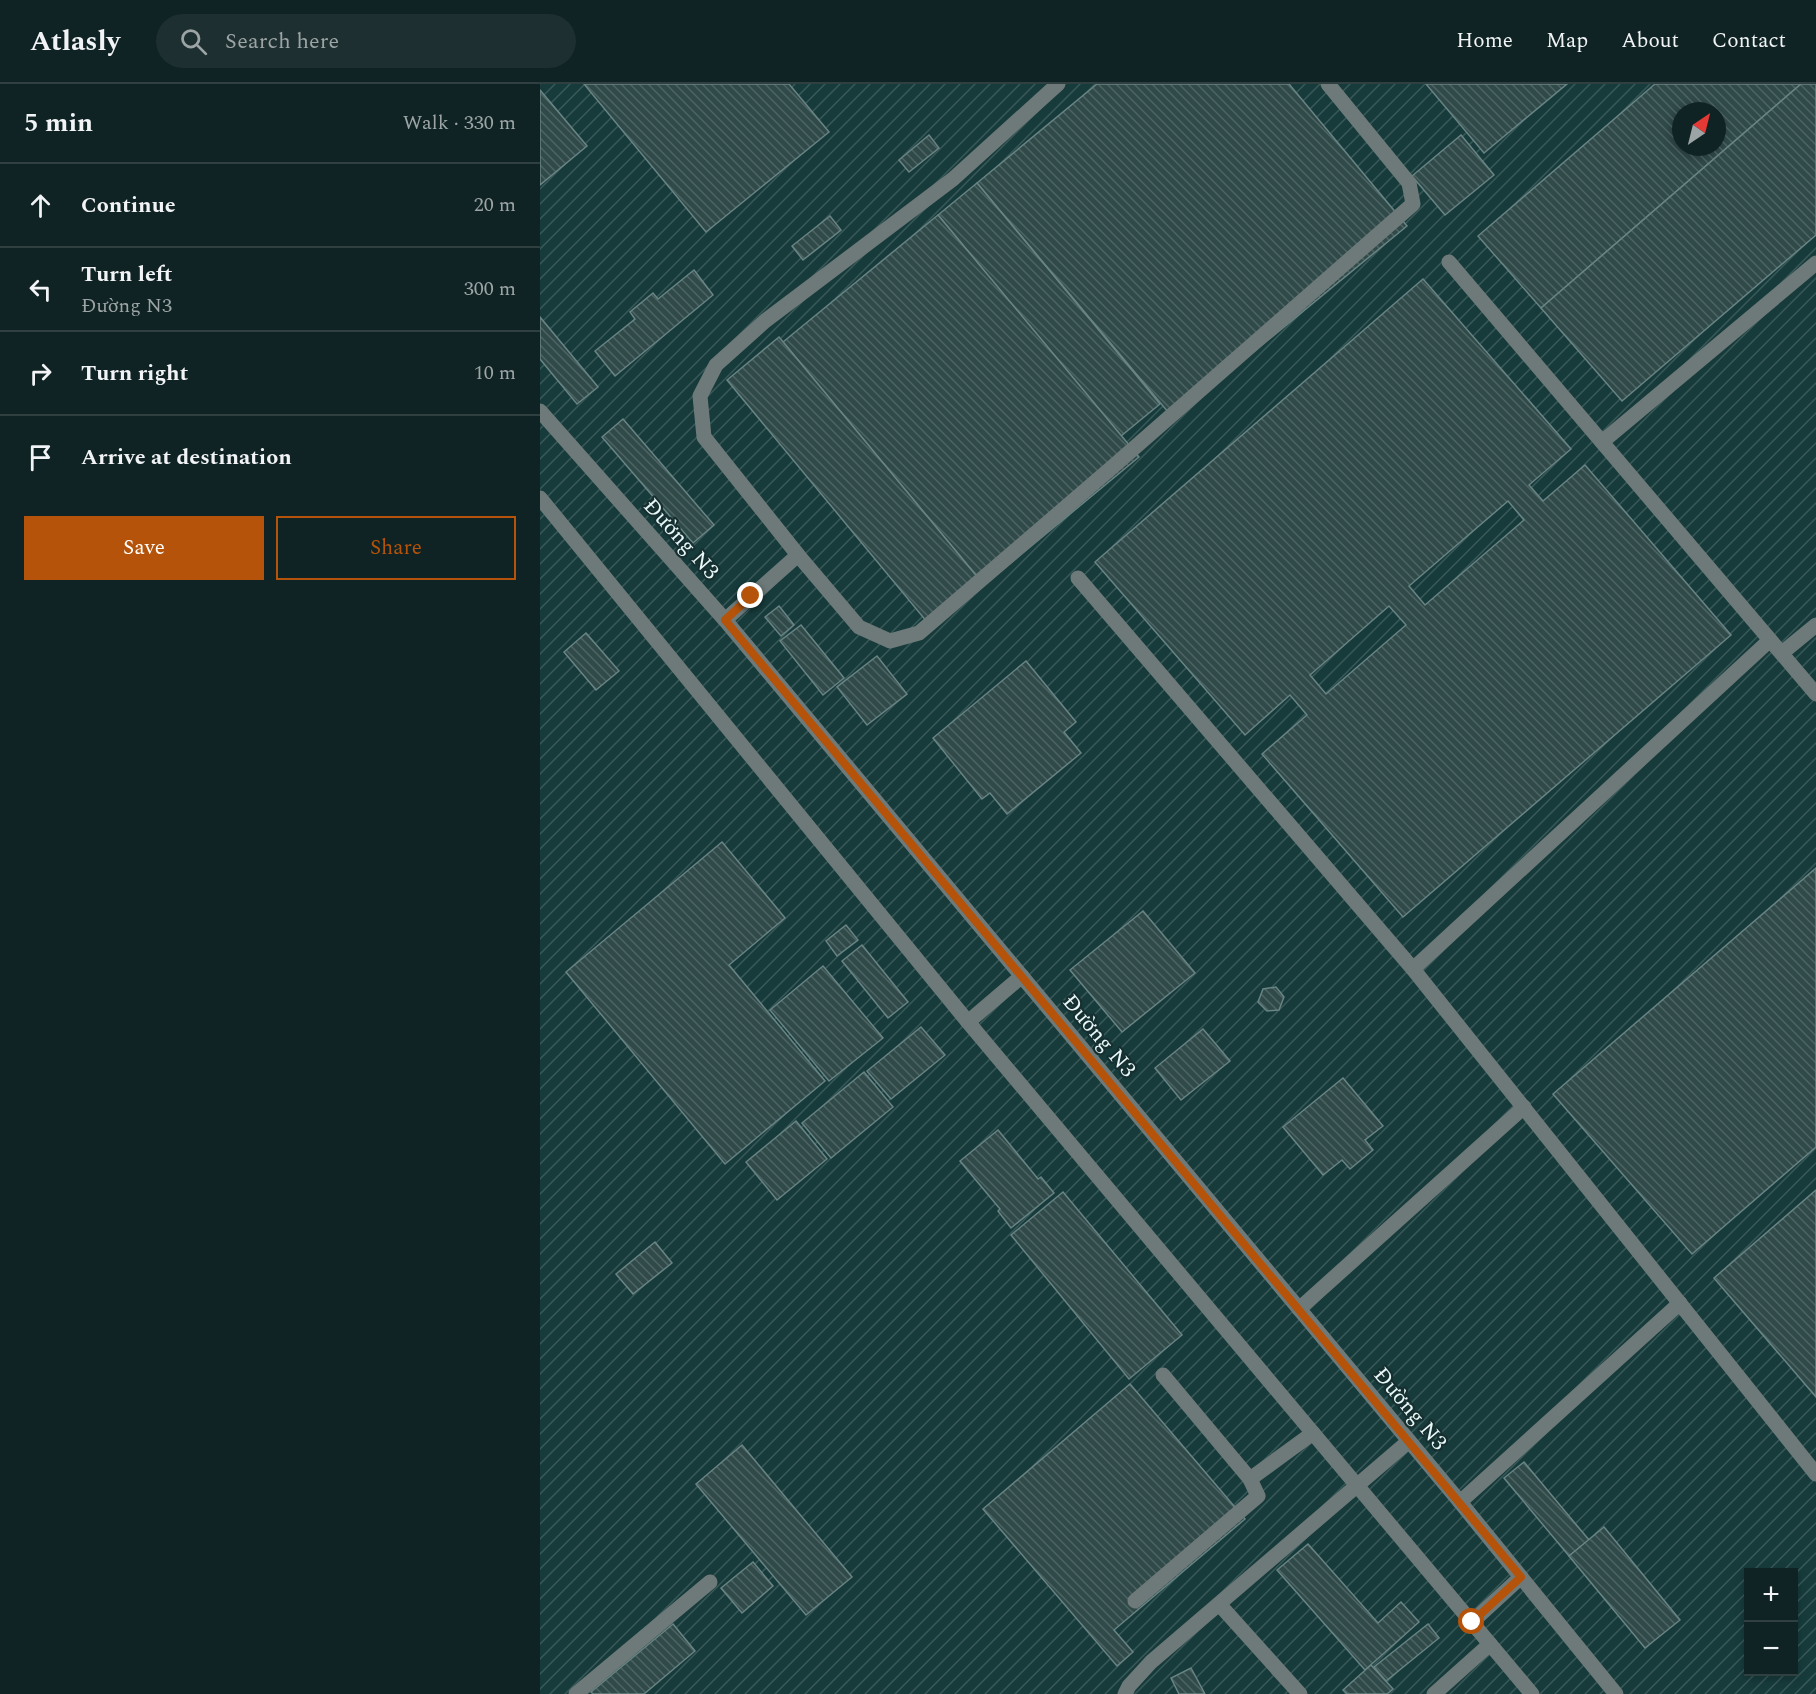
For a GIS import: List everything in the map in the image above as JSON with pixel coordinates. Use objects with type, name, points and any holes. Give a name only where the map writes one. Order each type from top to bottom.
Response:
[{"type":"street","points":[[1058,84],[953,179],[765,321],[716,365],[700,396],[704,437],[859,627],[890,641],[919,633],[1413,204],[1409,183],[1328,84]]},
{"type":"street","points":[[1449,262],[1816,694]]},
{"type":"street","points":[[1602,442],[1816,263]]},
{"type":"street","name":"Đường N3","points":[[540,411],[725,620],[1460,1502],[1616,1694]]},
{"type":"street","points":[[540,498],[968,1022],[1532,1694]]},
{"type":"street","points":[[725,620],[798,555]]},
{"type":"street","points":[[1078,578],[1413,969],[1816,1474]]},
{"type":"street","points":[[1782,654],[1816,625]]},
{"type":"street","points":[[1413,969],[1770,640]]},
{"type":"street","points":[[968,1022],[1022,976]]},
{"type":"street","points":[[1299,1309],[1524,1107]]},
{"type":"street","points":[[1460,1502],[1680,1303]]},
{"type":"street","points":[[1135,1601],[1258,1496],[1250,1479],[1163,1375]]},
{"type":"street","points":[[1250,1479],[1313,1433]]},
{"type":"street","points":[[1125,1694],[1129,1686],[1151,1662],[1409,1441]]},
{"type":"street","points":[[1472,1622],[1521,1577]]},
{"type":"street","points":[[576,1694],[710,1582]]},
{"type":"street","points":[[1219,1604],[1300,1694]]},
{"type":"street","points":[[1434,1694],[1490,1644]]},
{"type":"shaded area","points":[[540,84],[1816,84],[1816,1694],[540,1694]]},
{"type":"building","points":[[584,84],[789,84],[829,132],[706,232]]},
{"type":"building","points":[[1097,84],[1289,84],[1407,226],[1173,418],[977,183]]},
{"type":"building","points":[[1426,84],[1567,84],[1484,153]]},
{"type":"building","points":[[1655,84],[1801,84],[1726,149],[1726,102],[1672,102],[1672,156],[1717,156],[1541,308],[1478,236]]},
{"type":"building","points":[[1801,84],[1816,84],[1816,235],[1622,401],[1541,308],[1717,156],[1726,156],[1726,149]]},
{"type":"building","points":[[540,90],[587,146],[540,185]]},
{"type":"building","points":[[929,135],[939,148],[909,172],[899,160]]},
{"type":"building","points":[[1461,135],[1494,175],[1445,215],[1412,176]]},
{"type":"building","points":[[977,183],[1160,404],[1121,436],[938,215]]},
{"type":"building","points":[[938,215],[1139,457],[984,585],[783,342]]},
{"type":"building","points":[[830,216],[841,230],[803,260],[792,246]]},
{"type":"building","points":[[694,270],[713,295],[615,376],[595,351],[635,319],[630,312],[653,293],[658,299]]},
{"type":"building","points":[[1423,279],[1571,449],[1529,485],[1543,501],[1585,465],[1731,635],[1403,917],[1262,754],[1307,715],[1290,695],[1245,735],[1095,562]],"holes":[[[1508,501],[1524,520],[1425,605],[1409,586]],[[1389,606],[1406,625],[1326,694],[1310,675]]]},
{"type":"building","points":[[540,317],[598,387],[577,404],[540,359]]},
{"type":"building","points":[[779,337],[984,585],[932,628],[727,380]]},
{"type":"building","points":[[623,419],[714,525],[693,543],[602,437]]},
{"type":"building","points":[[779,606],[794,625],[781,636],[765,617]]},
{"type":"building","points":[[801,625],[844,678],[823,695],[780,641]]},
{"type":"building","points":[[586,633],[619,671],[596,690],[564,652]]},
{"type":"building","points":[[877,656],[907,694],[867,725],[837,687]]},
{"type":"building","points":[[1026,661],[1076,722],[1064,732],[1081,753],[1007,814],[990,793],[982,799],[933,738]]},
{"type":"building","points":[[722,842],[785,918],[729,965],[825,1081],[725,1164],[566,972]]},
{"type":"building","points":[[1816,868],[1816,1147],[1692,1254],[1553,1094]]},
{"type":"building","points":[[1143,911],[1195,973],[1122,1032],[1070,970]]},
{"type":"building","points":[[846,925],[858,940],[837,956],[826,941]]},
{"type":"building","points":[[862,945],[908,1002],[888,1018],[842,961]]},
{"type":"building","points":[[823,966],[883,1038],[829,1081],[770,1010]]},
{"type":"building","points":[[1276,987],[1284,997],[1279,1010],[1267,1011],[1258,1002],[1263,989]]},
{"type":"building","points":[[921,1027],[945,1055],[891,1099],[867,1071]]},
{"type":"building","points":[[1203,1029],[1230,1061],[1181,1100],[1155,1068]]},
{"type":"building","points":[[864,1072],[893,1107],[831,1158],[802,1123]]},
{"type":"building","points":[[1343,1078],[1383,1126],[1365,1140],[1373,1150],[1350,1169],[1342,1160],[1323,1175],[1283,1127]]},
{"type":"building","points":[[796,1121],[827,1159],[777,1200],[746,1162]]},
{"type":"building","points":[[998,1130],[1038,1179],[1041,1177],[1054,1193],[1011,1228],[998,1211],[1000,1209],[960,1161]]},
{"type":"building","points":[[1816,1190],[1816,1397],[1714,1278]]},
{"type":"building","points":[[1063,1192],[1182,1335],[1129,1379],[1011,1235]]},
{"type":"building","points":[[655,1242],[672,1263],[633,1294],[616,1274]]},
{"type":"building","points":[[1130,1384],[1245,1519],[1114,1630],[1133,1652],[1117,1666],[983,1509]]},
{"type":"building","points":[[742,1445],[852,1577],[806,1615],[696,1484]]},
{"type":"building","points":[[1524,1462],[1589,1540],[1569,1556],[1504,1478]]},
{"type":"building","points":[[1604,1527],[1680,1620],[1645,1648],[1569,1556]]},
{"type":"building","points":[[1308,1544],[1378,1623],[1401,1602],[1419,1622],[1365,1670],[1277,1570]]},
{"type":"building","points":[[753,1562],[773,1586],[742,1613],[721,1588]]},
{"type":"building","points":[[673,1624],[695,1651],[644,1694],[593,1694],[591,1692]]},
{"type":"building","points":[[1428,1624],[1439,1638],[1386,1681],[1374,1667]]},
{"type":"building","points":[[1371,1665],[1393,1689],[1387,1694],[1347,1694],[1343,1690]]},
{"type":"building","points":[[1191,1668],[1205,1694],[1179,1694],[1171,1678]]},
{"type":"route","points":[[751,596],[725,620],[1521,1577],[1472,1622]]}]
